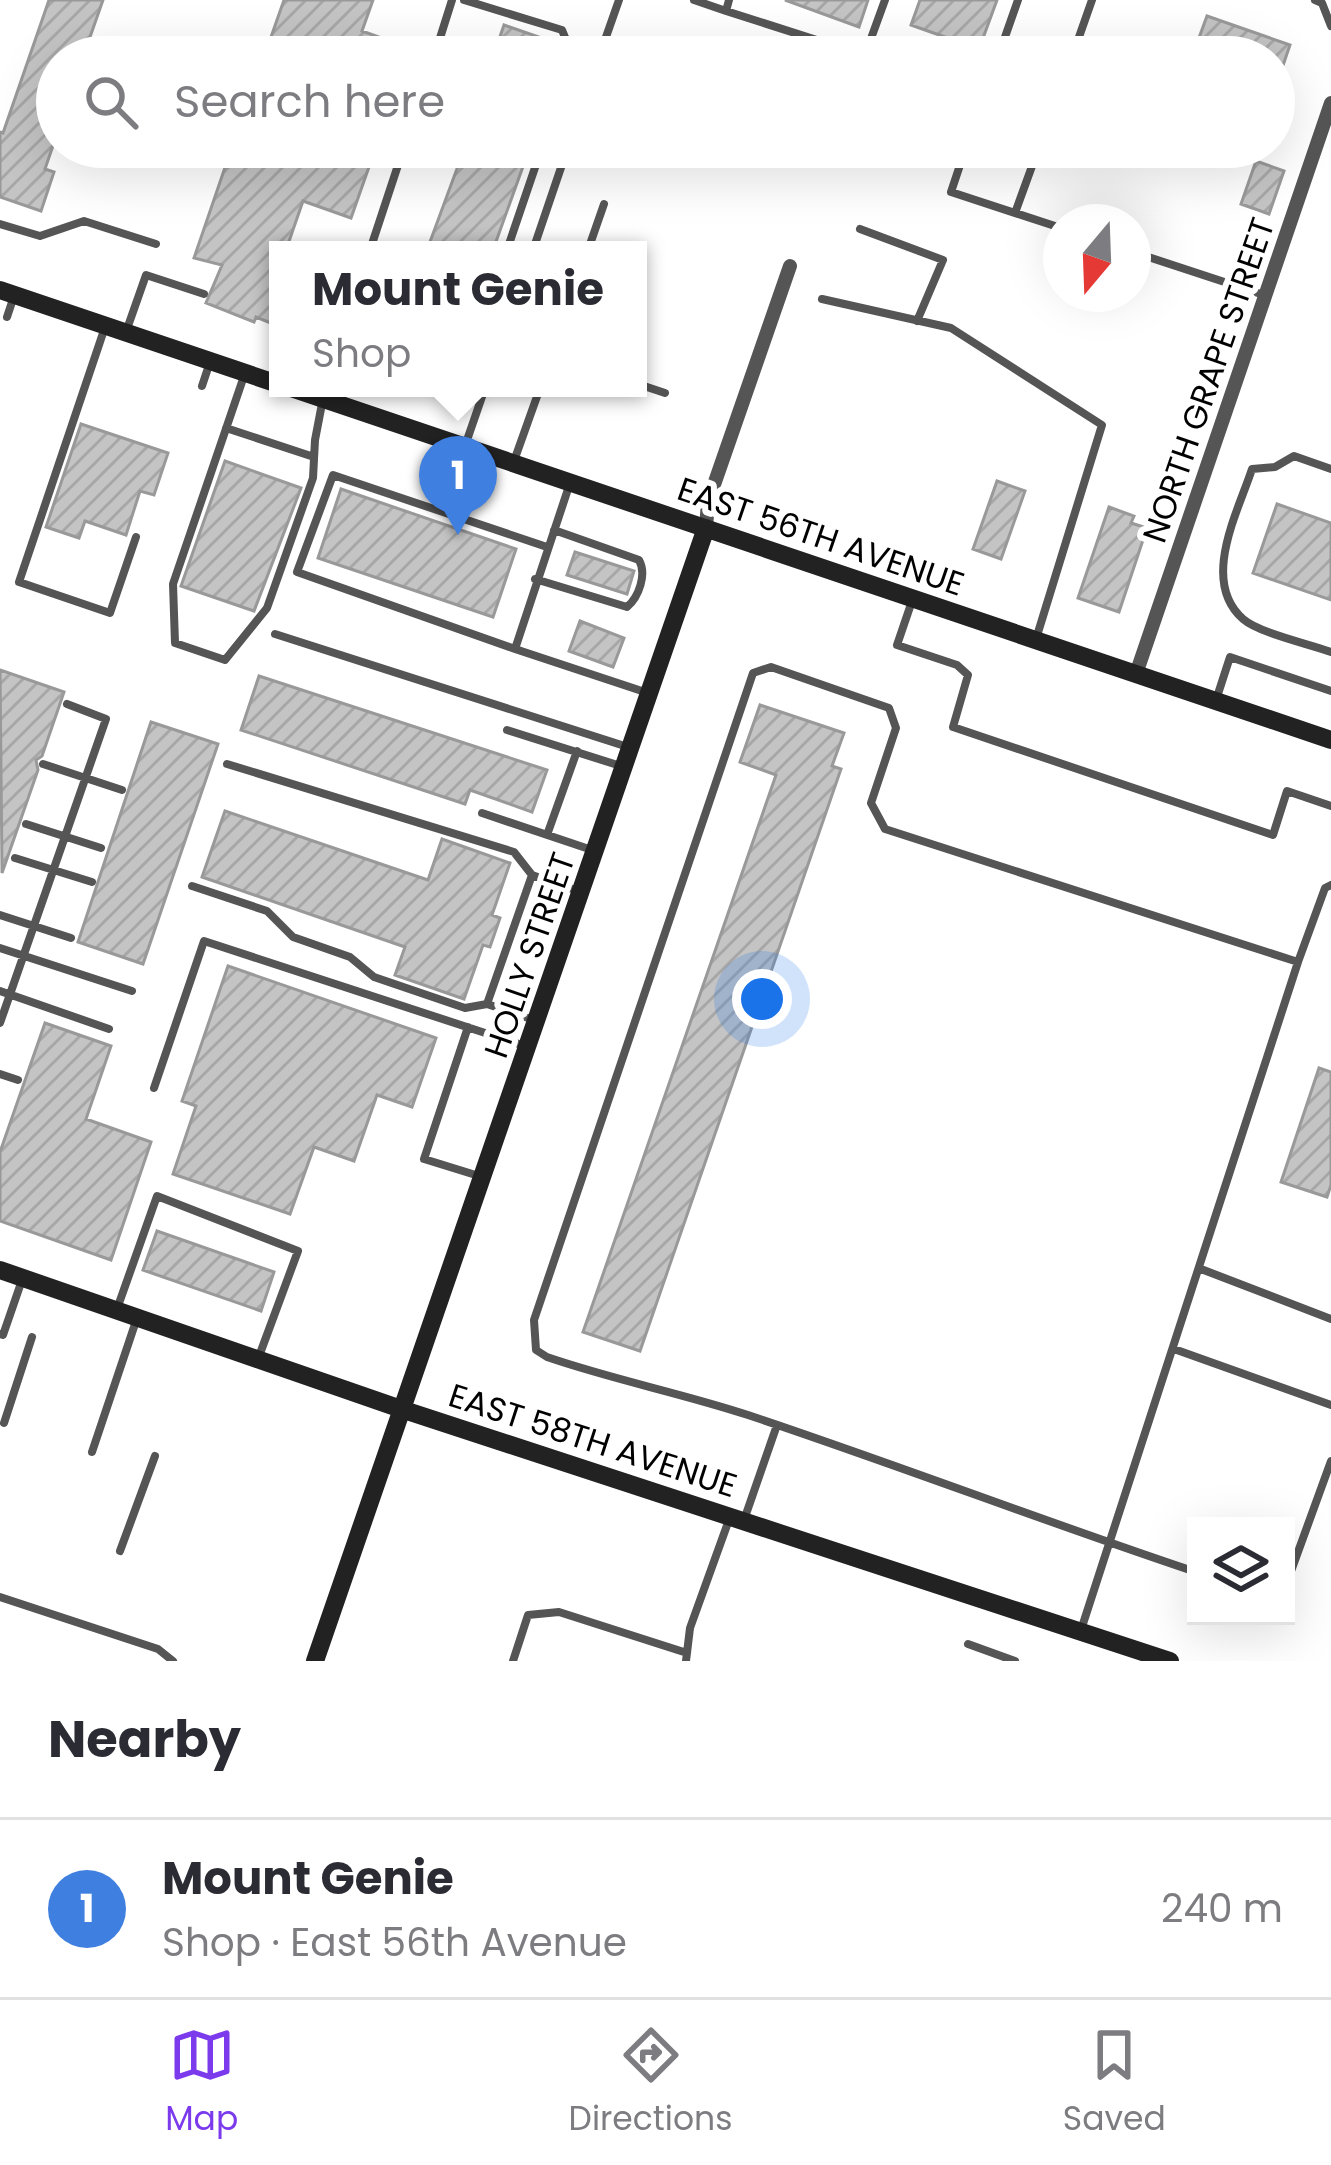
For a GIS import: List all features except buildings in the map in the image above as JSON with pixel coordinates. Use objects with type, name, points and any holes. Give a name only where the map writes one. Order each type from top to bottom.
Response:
[{"type":"street","name":"NORTH GRAPE STREET","points":[[1136,674],[1331,104]]},
{"type":"street","name":"HOLLY STREET","points":[[315,1661],[651,694],[706,528],[708,502],[790,266]]},
{"type":"street","points":[[7,292],[269,380]]},
{"type":"street","name":"EAST 56TH AVENUE","points":[[334,397],[513,463],[1331,740]]},
{"type":"street","name":"EAST 58TH AVENUE","points":[[0,1270],[404,1410],[1163,1660]]},
{"type":"lane","points":[[441,36],[452,0]]},
{"type":"lane","points":[[464,0],[562,30],[564,36]]},
{"type":"lane","points":[[606,36],[619,0]]},
{"type":"lane","points":[[694,0],[804,36]]},
{"type":"lane","points":[[726,11],[730,0]]},
{"type":"lane","points":[[871,36],[885,0]]},
{"type":"lane","points":[[1005,36],[1018,0]]},
{"type":"lane","points":[[1079,36],[1092,0]]},
{"type":"lane","points":[[1315,0],[1322,3],[1331,26]]},
{"type":"lane","points":[[373,241],[397,168]]},
{"type":"lane","points":[[510,241],[535,168]]},
{"type":"lane","points":[[535,241],[561,168]]},
{"type":"lane","points":[[959,168],[951,191],[1043,222]]},
{"type":"lane","points":[[1016,213],[1032,168]]},
{"type":"lane","points":[[591,241],[604,204]]},
{"type":"lane","points":[[0,224],[40,236],[84,221],[156,244]]},
{"type":"lane","points":[[860,229],[943,260],[917,321]]},
{"type":"lane","points":[[1151,257],[1265,295]]},
{"type":"lane","points":[[126,332],[146,275],[204,294]]},
{"type":"lane","points":[[7,292],[8,317]]},
{"type":"lane","points":[[822,299],[950,328],[1102,425],[1035,640]]},
{"type":"lane","points":[[105,326],[19,582],[110,613],[136,537]]},
{"type":"lane","points":[[202,386],[211,361]]},
{"type":"lane","points":[[245,372],[172,584],[175,644],[225,660],[267,608],[313,478],[322,397]]},
{"type":"lane","points":[[647,387],[665,392]]},
{"type":"lane","points":[[465,446],[482,397]]},
{"type":"lane","points":[[513,463],[537,397]]},
{"type":"lane","points":[[226,428],[314,457]]},
{"type":"lane","points":[[1331,469],[1294,456],[1275,466],[1252,469],[1223,554],[1227,598],[1245,621],[1331,652]]},
{"type":"lane","points":[[547,548],[333,475],[297,572],[651,694]]},
{"type":"lane","points":[[515,649],[570,482]]},
{"type":"lane","points":[[536,579],[619,607],[633,602],[643,575],[639,560],[554,530]]},
{"type":"lane","points":[[912,599],[897,645],[957,665],[968,675],[953,727],[1273,835],[1287,791],[1331,806]]},
{"type":"lane","points":[[275,634],[629,758]]},
{"type":"lane","points":[[1215,701],[1230,657],[1331,691]]},
{"type":"lane","points":[[1187,1569],[777,1425],[547,1358],[536,1350],[532,1335],[753,673],[771,668],[889,708],[896,728],[871,803],[885,829],[1298,962]]},
{"type":"lane","points":[[0,1023],[5,992],[23,956],[106,719],[67,704]]},
{"type":"lane","points":[[507,730],[577,752],[629,758]]},
{"type":"lane","points":[[547,835],[577,752]]},
{"type":"lane","points":[[43,764],[122,790]]},
{"type":"lane","points":[[227,764],[514,852],[532,875],[583,892]]},
{"type":"lane","points":[[482,813],[597,851]]},
{"type":"lane","points":[[26,824],[101,848]]},
{"type":"lane","points":[[15,857],[92,882]]},
{"type":"lane","points":[[487,1004],[532,875]]},
{"type":"lane","points":[[1080,1631],[1298,962],[1324,888],[1331,885]]},
{"type":"lane","points":[[192,886],[267,911],[293,938],[350,957],[374,977],[465,1008],[487,1004],[538,1021]]},
{"type":"lane","points":[[0,915],[70,938]]},
{"type":"lane","points":[[154,1088],[204,941],[529,1047]]},
{"type":"lane","points":[[0,948],[132,991]]},
{"type":"lane","points":[[5,992],[109,1029]]},
{"type":"lane","points":[[468,1028],[424,1159],[484,1178]]},
{"type":"lane","points":[[0,1074],[18,1080]]},
{"type":"lane","points":[[116,1311],[157,1196],[298,1251],[258,1360]]},
{"type":"lane","points":[[1201,1269],[1331,1318]]},
{"type":"lane","points":[[1,1337],[23,1278]]},
{"type":"lane","points":[[92,1452],[137,1318]]},
{"type":"lane","points":[[4,1423],[32,1337]]},
{"type":"lane","points":[[1174,1349],[1331,1405]]},
{"type":"lane","points":[[513,1661],[528,1615],[559,1612],[687,1657],[690,1628],[777,1425]]},
{"type":"lane","points":[[120,1551],[155,1456]]},
{"type":"lane","points":[[1295,1560],[1331,1461]]},
{"type":"lane","points":[[0,1598],[158,1649],[173,1661]]},
{"type":"lane","points":[[968,1644],[1015,1661]]},
{"type":"place","name":"Mount Genie","points":[[458,535]]}]
